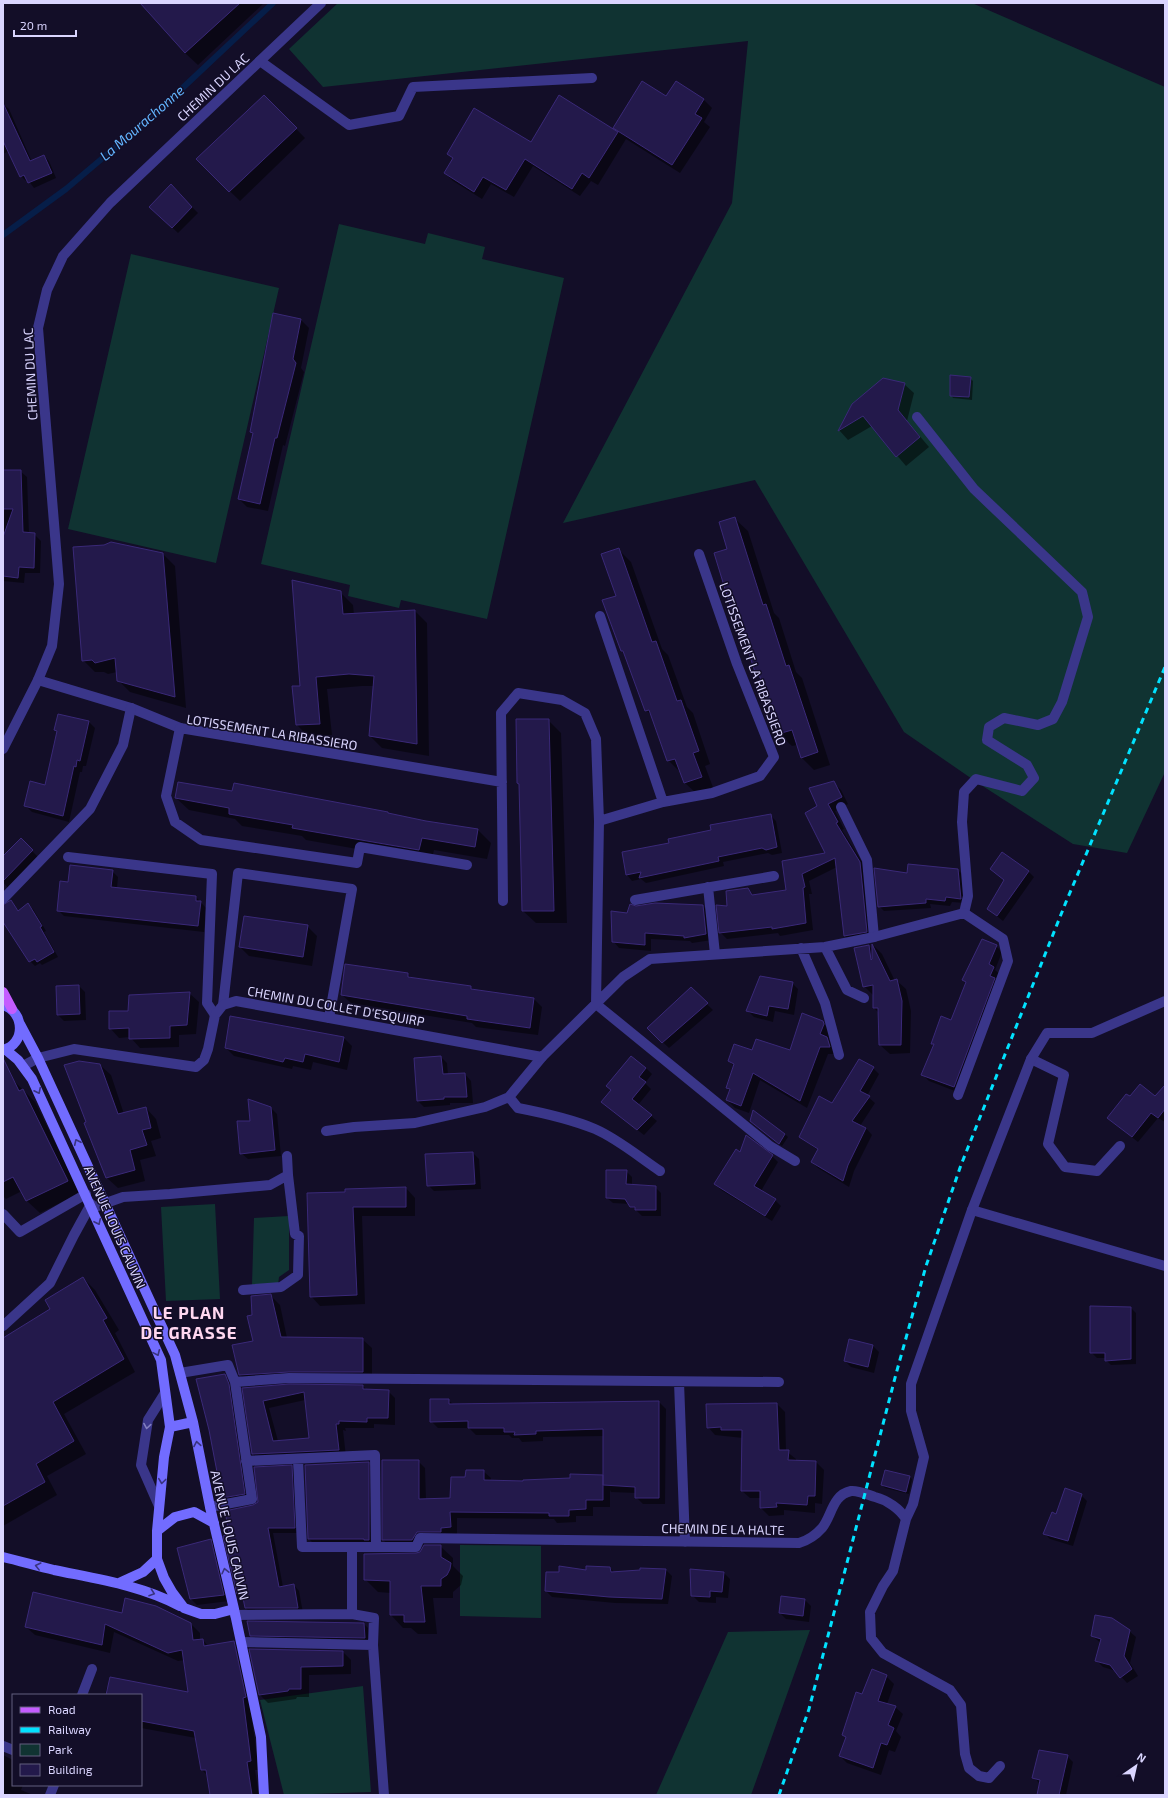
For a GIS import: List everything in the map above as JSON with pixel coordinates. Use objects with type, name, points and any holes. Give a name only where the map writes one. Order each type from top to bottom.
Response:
[{"type":"main road","points":[[3,992],[7,1007]]},
{"type":"street","name":"CHEMIN DU LAC","points":[[3,750],[38,680],[52,646],[58,584],[38,328],[47,290],[63,256],[110,203],[321,3]]},
{"type":"street","points":[[260,61],[348,125],[399,116],[413,87],[592,78]]},
{"type":"street","points":[[917,417],[974,489],[1082,592],[1088,617],[1062,702],[1053,719],[1038,725],[1004,718],[989,727],[988,740],[1027,765],[1034,778],[1022,791],[976,779],[964,792],[962,822],[968,896],[964,913]]},
{"type":"street","name":"LOTISSEMENT LA RIBASSIERO","points":[[599,821],[663,802],[712,793],[760,776],[774,757],[737,664],[699,554]]},
{"type":"street","points":[[600,616],[663,802]]},
{"type":"street","points":[[38,680],[131,708],[180,728]]},
{"type":"street","points":[[503,901],[501,713],[518,693],[562,700],[585,713],[596,739],[599,821],[596,1004]]},
{"type":"street","points":[[3,899],[90,809],[122,745],[131,708]]},
{"type":"street","name":"LOTISSEMENT LA RIBASSIERO","points":[[467,865],[360,847],[357,863],[201,840],[175,822],[166,796],[180,728],[502,782]]},
{"type":"street","points":[[841,807],[867,860],[874,937]]},
{"type":"street","points":[[68,856],[212,874],[207,1003],[215,1016]]},
{"type":"street","points":[[23,1066],[38,1058],[74,1049],[196,1067],[204,1060],[208,1049],[215,1016],[223,1005],[238,873],[352,889],[329,1018]]},
{"type":"street","points":[[634,900],[774,876]]},
{"type":"street","points":[[708,887],[715,954]]},
{"type":"street","points":[[326,1131],[354,1127],[415,1123],[485,1107],[509,1097],[542,1057],[623,977],[650,959],[825,947],[874,937],[964,913],[1003,939],[1008,961],[958,1095]]},
{"type":"street","points":[[825,947],[847,990],[864,998]]},
{"type":"street","points":[[801,948],[825,1003],[839,1055]]},
{"type":"street","name":"CHEMIN DU COLLET D'ESQUIRP","points":[[223,1005],[236,1001],[542,1057]]},
{"type":"street","points":[[1000,1766],[989,1778],[979,1776],[969,1768],[965,1754],[961,1705],[950,1690],[883,1653],[872,1638],[870,1612],[883,1586],[893,1571],[906,1519],[913,1504],[924,1457],[911,1411],[911,1384],[972,1210],[1031,1059],[1047,1033],[1092,1033],[1165,1001]]},
{"type":"street","points":[[596,1004],[770,1146],[795,1162]]},
{"type":"street","name":"AVENUE LOUIS CAUVIN","points":[[7,1007],[19,1019],[20,1024],[38,1058],[175,1355],[193,1422],[210,1507],[261,1737],[264,1795]]},
{"type":"street","points":[[4,1050],[17,1040],[20,1024]]},
{"type":"street","name":"AVENUE LOUIS CAUVIN","points":[[4,1050],[23,1066],[32,1079],[161,1360],[170,1427],[164,1457],[159,1506],[157,1559],[172,1592],[184,1608],[201,1614],[234,1612]]},
{"type":"street","points":[[1031,1059],[1064,1075],[1048,1144],[1065,1167],[1097,1171],[1120,1146]]},
{"type":"street","points":[[509,1097],[518,1108],[556,1116],[596,1130],[628,1149],[660,1171]]},
{"type":"street","points":[[243,1290],[281,1287],[298,1275],[299,1236],[295,1234],[287,1156]]},
{"type":"street","points":[[3,1326],[50,1283],[74,1234],[91,1206],[123,1197],[270,1185],[288,1175]]},
{"type":"street","points":[[3,1214],[20,1232],[86,1194]]},
{"type":"street","points":[[972,1210],[1165,1266]]},
{"type":"street","points":[[180,1373],[228,1365],[235,1382],[252,1499],[210,1507]]},
{"type":"street","points":[[235,1382],[289,1378],[779,1382]]},
{"type":"street","points":[[679,1382],[685,1542]]},
{"type":"street","points":[[159,1506],[141,1465],[148,1420],[165,1393]]},
{"type":"street","points":[[170,1427],[193,1422]]},
{"type":"street","points":[[246,1461],[375,1456],[376,1547]]},
{"type":"street","name":"CHEMIN DE LA HALTE","points":[[298,1460],[302,1547],[416,1547],[420,1538],[799,1543],[812,1539],[823,1527],[841,1495],[852,1491],[879,1498],[902,1511],[906,1519]]},
{"type":"street","points":[[158,1531],[175,1517],[194,1512],[214,1523]]},
{"type":"street","points":[[352,1548],[352,1614]]},
{"type":"street","points":[[3,1557],[119,1583],[163,1597],[184,1608]]},
{"type":"street","points":[[119,1583],[132,1579],[143,1572],[157,1559]]},
{"type":"street","points":[[234,1612],[352,1614],[374,1618],[372,1645],[384,1795]]},
{"type":"street","points":[[241,1642],[372,1645]]},
{"type":"street","points":[[82,1694],[92,1668]]},
{"type":"green space","points":[[338,3],[972,3],[1165,87],[1165,772],[1127,853],[1073,844],[978,783],[904,732],[755,480],[563,523],[732,203],[748,41],[323,87],[289,49]]},
{"type":"green space","points":[[339,224],[425,244],[428,233],[485,247],[482,259],[564,278],[487,619],[401,600],[399,608],[348,596],[350,585],[261,564]]},
{"type":"green space","points":[[131,254],[279,288],[216,563],[68,529]]},
{"type":"green space","points":[[215,1204],[220,1299],[166,1301],[161,1207]]},
{"type":"green space","points":[[289,1216],[289,1270],[279,1277],[278,1285],[252,1285],[254,1218]]},
{"type":"green space","points":[[460,1545],[541,1546],[541,1618],[460,1616]]},
{"type":"green space","points":[[810,1630],[751,1795],[656,1795],[728,1632]]},
{"type":"green space","points":[[363,1686],[371,1792],[284,1795],[260,1700]]},
{"type":"building","points":[[140,3],[240,3],[185,53]]},
{"type":"building","points":[[642,81],[666,96],[676,81],[704,99],[695,114],[702,118],[672,165],[613,128]]},
{"type":"building","points":[[264,95],[297,128],[229,192],[196,159]]},
{"type":"building","points":[[559,95],[618,132],[589,178],[582,173],[572,189],[525,159],[506,190],[483,177],[474,192],[444,173],[453,158],[447,154],[474,108],[531,142]]},
{"type":"building","points":[[3,103],[30,161],[44,155],[52,173],[28,183],[24,175],[20,177],[3,141]]},
{"type":"building","points":[[171,184],[192,207],[172,228],[149,207]]},
{"type":"building","points":[[273,313],[301,319],[293,359],[296,363],[277,438],[275,438],[260,504],[238,499],[253,433],[250,432]]},
{"type":"building","points":[[950,375],[971,377],[969,397],[950,396]]},
{"type":"building","points":[[883,378],[905,383],[898,410],[920,437],[896,457],[863,416],[838,431],[852,404]]},
{"type":"building","points":[[3,470],[21,470],[23,532],[35,533],[34,568],[19,567],[18,578],[3,576],[3,537],[13,509],[3,509]]},
{"type":"building","points":[[735,517],[763,605],[766,604],[786,666],[789,665],[818,752],[801,758],[792,730],[778,734],[759,674],[756,675],[736,614],[733,615],[714,553],[727,549],[719,522]]},
{"type":"building","points":[[111,542],[163,553],[175,697],[117,681],[115,658],[95,663],[92,660],[82,661],[73,547],[104,545]]},
{"type":"building","points":[[619,548],[652,642],[656,641],[677,701],[681,700],[699,751],[693,753],[702,777],[684,783],[675,759],[667,761],[649,710],[645,711],[602,600],[616,596],[601,554]]},
{"type":"building","points":[[292,580],[341,591],[343,614],[415,610],[417,744],[369,736],[374,676],[349,674],[316,677],[320,724],[296,725],[292,686],[300,686]]},
{"type":"building","points":[[58,714],[89,721],[80,761],[77,760],[76,767],[74,766],[63,816],[24,806],[30,781],[45,785],[57,731],[54,730]]},
{"type":"building","points":[[516,719],[549,719],[554,911],[522,911]]},
{"type":"building","points":[[834,781],[842,797],[828,804],[838,822],[836,823],[860,862],[867,932],[844,936],[835,858],[802,874],[805,887],[803,888],[806,923],[772,929],[772,927],[719,933],[716,905],[727,906],[726,891],[748,888],[752,895],[786,890],[782,861],[825,853],[805,813],[817,806],[809,788]]},
{"type":"building","points":[[178,782],[232,791],[234,783],[388,812],[426,821],[478,829],[475,847],[422,838],[419,850],[292,828],[293,825],[229,814],[229,808],[175,798]]},
{"type":"building","points":[[771,814],[777,847],[766,850],[762,848],[718,857],[719,861],[639,878],[641,872],[626,875],[622,852],[669,843],[668,839],[711,830],[710,825]]},
{"type":"building","points":[[21,838],[33,850],[3,881],[3,856]]},
{"type":"building","points":[[1002,852],[1029,871],[997,916],[987,909],[1004,880],[990,869]]},
{"type":"building","points":[[908,864],[958,869],[961,899],[946,897],[945,901],[926,899],[926,903],[878,907],[874,868],[907,873]]},
{"type":"building","points":[[70,865],[113,870],[111,887],[196,896],[196,901],[201,901],[198,926],[57,911],[60,881],[68,882]]},
{"type":"building","points":[[11,900],[18,911],[28,903],[42,926],[40,927],[54,952],[37,962],[35,959],[29,962],[3,922],[3,905]]},
{"type":"building","points":[[655,903],[703,905],[706,934],[684,938],[684,936],[645,933],[645,945],[612,942],[611,911],[627,913],[630,904],[636,906]]},
{"type":"building","points":[[244,916],[308,925],[303,957],[239,947]]},
{"type":"building","points":[[982,939],[997,945],[989,964],[994,967],[990,976],[995,978],[954,1087],[921,1075],[934,1044],[931,1044],[941,1016],[951,1020],[966,982],[962,980]]},
{"type":"building","points":[[872,944],[890,981],[897,979],[902,1001],[901,1045],[879,1045],[878,1008],[873,1008],[873,985],[863,987],[854,948],[869,945],[871,960]]},
{"type":"building","points":[[345,964],[408,973],[408,977],[471,986],[471,989],[534,998],[530,1028],[467,1019],[467,1016],[341,995]]},
{"type":"building","points":[[760,976],[793,982],[788,1009],[769,1006],[767,1016],[746,1011]]},
{"type":"building","points":[[79,985],[80,1014],[57,1015],[56,986]]},
{"type":"building","points":[[691,987],[708,1003],[662,1043],[647,1028]]},
{"type":"building","points":[[190,992],[187,1025],[170,1026],[170,1038],[129,1039],[129,1028],[109,1029],[109,1011],[128,1011],[129,995]]},
{"type":"building","points":[[802,1013],[823,1021],[824,1024],[820,1034],[827,1037],[830,1047],[820,1047],[800,1101],[753,1073],[741,1106],[726,1100],[730,1089],[726,1088],[734,1064],[728,1061],[734,1044],[752,1050],[756,1039],[790,1050]]},
{"type":"building","points":[[230,1016],[344,1037],[339,1062],[305,1054],[303,1062],[285,1058],[283,1062],[225,1048]]},
{"type":"building","points":[[441,1056],[443,1074],[465,1073],[467,1097],[444,1097],[444,1099],[417,1101],[414,1058]]},
{"type":"building","points":[[631,1056],[646,1068],[639,1077],[646,1082],[632,1099],[652,1115],[637,1130],[601,1102],[611,1090],[606,1086]]},
{"type":"building","points":[[3,1058],[19,1091],[23,1089],[68,1181],[26,1201],[13,1177],[3,1182]]},
{"type":"building","points":[[859,1059],[874,1067],[860,1091],[870,1096],[852,1121],[866,1128],[848,1165],[843,1181],[811,1162],[818,1149],[799,1137],[819,1096],[832,1103]]},
{"type":"building","points":[[79,1061],[100,1064],[118,1114],[146,1107],[151,1128],[142,1130],[147,1145],[130,1150],[135,1170],[106,1178],[84,1123],[86,1122],[64,1065]]},
{"type":"building","points":[[1140,1084],[1155,1096],[1165,1085],[1165,1109],[1158,1118],[1151,1113],[1132,1137],[1107,1118],[1126,1094],[1130,1096]]},
{"type":"building","points":[[248,1099],[271,1107],[275,1150],[240,1154],[237,1121],[250,1121]]},
{"type":"building","points":[[753,1110],[785,1134],[779,1144],[750,1121]]},
{"type":"building","points":[[746,1135],[773,1155],[754,1186],[776,1199],[765,1216],[714,1184],[736,1149],[740,1152]]},
{"type":"building","points":[[473,1152],[475,1184],[427,1186],[425,1154]]},
{"type":"building","points":[[606,1170],[627,1170],[626,1184],[656,1186],[656,1210],[635,1210],[635,1207],[630,1207],[625,1199],[606,1198]]},
{"type":"building","points":[[406,1187],[406,1207],[353,1207],[357,1295],[310,1297],[307,1193],[345,1192],[345,1189]]},
{"type":"building","points":[[83,1277],[107,1318],[103,1320],[124,1359],[53,1402],[74,1441],[36,1464],[45,1482],[3,1506],[3,1338],[50,1309],[45,1300]]},
{"type":"building","points":[[271,1294],[281,1337],[363,1338],[363,1372],[289,1372],[239,1375],[232,1345],[253,1341],[247,1316],[252,1315],[251,1296]]},
{"type":"building","points":[[1090,1306],[1131,1307],[1131,1359],[1105,1361],[1105,1353],[1090,1353]]},
{"type":"building","points":[[849,1339],[873,1345],[868,1367],[844,1361]]},
{"type":"building","points":[[225,1374],[229,1384],[245,1494],[222,1498],[209,1430],[196,1379]]},
{"type":"building","points":[[289,1384],[363,1385],[363,1389],[389,1390],[388,1418],[367,1418],[367,1422],[339,1421],[339,1424],[336,1424],[339,1450],[252,1454],[242,1388]],"holes":[[[304,1392],[309,1438],[273,1441],[263,1401]]]},
{"type":"building","points":[[430,1399],[449,1399],[449,1404],[659,1401],[659,1498],[635,1498],[635,1487],[603,1485],[603,1429],[536,1431],[536,1434],[514,1435],[515,1432],[504,1432],[504,1428],[468,1428],[468,1421],[430,1422]]},
{"type":"building","points":[[777,1403],[779,1450],[789,1450],[788,1460],[816,1461],[815,1496],[808,1496],[807,1505],[776,1503],[777,1507],[760,1508],[760,1491],[741,1491],[742,1430],[721,1430],[721,1427],[707,1428],[706,1404]]},
{"type":"building","points":[[382,1460],[419,1460],[419,1499],[450,1498],[451,1477],[465,1477],[466,1470],[484,1470],[484,1480],[523,1481],[570,1478],[570,1474],[603,1475],[603,1500],[586,1500],[586,1509],[569,1510],[569,1516],[549,1516],[549,1513],[450,1512],[451,1527],[441,1528],[441,1532],[417,1532],[412,1540],[382,1540]]},
{"type":"building","points":[[369,1462],[369,1540],[308,1539],[305,1465]]},
{"type":"building","points":[[292,1465],[295,1528],[268,1528],[279,1587],[294,1584],[298,1608],[245,1608],[242,1593],[237,1594],[223,1536],[229,1534],[225,1511],[253,1505],[258,1502],[254,1467]]},
{"type":"building","points":[[885,1470],[910,1476],[906,1492],[881,1485]]},
{"type":"building","points":[[1065,1488],[1082,1494],[1068,1541],[1043,1534],[1052,1512],[1056,1514]]},
{"type":"building","points":[[211,1539],[224,1595],[190,1599],[177,1548]]},
{"type":"building","points":[[424,1545],[441,1545],[441,1557],[451,1563],[450,1569],[447,1575],[441,1579],[441,1586],[421,1586],[425,1622],[404,1622],[404,1615],[390,1615],[390,1581],[364,1580],[364,1554],[416,1553],[420,1552]]},
{"type":"building","points":[[559,1566],[586,1570],[586,1566],[610,1567],[611,1572],[640,1570],[640,1568],[666,1569],[662,1599],[609,1597],[545,1591],[546,1572],[559,1572]]},
{"type":"building","points":[[690,1569],[724,1572],[722,1592],[710,1591],[710,1597],[691,1596]]},
{"type":"building","points":[[33,1592],[122,1613],[125,1598],[156,1606],[191,1623],[193,1640],[203,1639],[204,1646],[234,1641],[246,1697],[243,1698],[251,1761],[247,1762],[252,1795],[210,1795],[206,1770],[201,1770],[194,1731],[142,1721],[142,1694],[106,1694],[110,1677],[188,1692],[182,1650],[168,1653],[105,1624],[102,1645],[25,1627]]},
{"type":"building","points":[[781,1596],[805,1599],[803,1616],[779,1613]]},
{"type":"building","points":[[1095,1615],[1112,1618],[1130,1630],[1124,1656],[1132,1669],[1120,1678],[1110,1665],[1095,1661],[1101,1639],[1091,1636]]},
{"type":"building","points":[[247,1621],[364,1623],[365,1638],[250,1636]]},
{"type":"building","points":[[249,1649],[343,1651],[343,1666],[301,1667],[301,1689],[289,1689],[288,1691],[259,1695]]},
{"type":"building","points":[[872,1669],[887,1675],[878,1701],[896,1706],[888,1725],[894,1728],[887,1745],[881,1743],[873,1768],[839,1756],[846,1737],[842,1735],[856,1692],[862,1694]]},
{"type":"building","points":[[1039,1750],[1068,1755],[1059,1795],[1037,1795],[1040,1780],[1032,1778]]},
{"type":"waterway","name":"La Mourachonne","points":[[3,235],[66,189],[156,113],[273,3]]},
{"type":"railway","points":[[779,1795],[809,1709],[896,1374],[926,1266],[961,1165],[1002,1062],[1066,902],[1165,667]]},
{"type":"district","name":"LE PLAN DE GRASSE","points":[[189,1323]]}]
